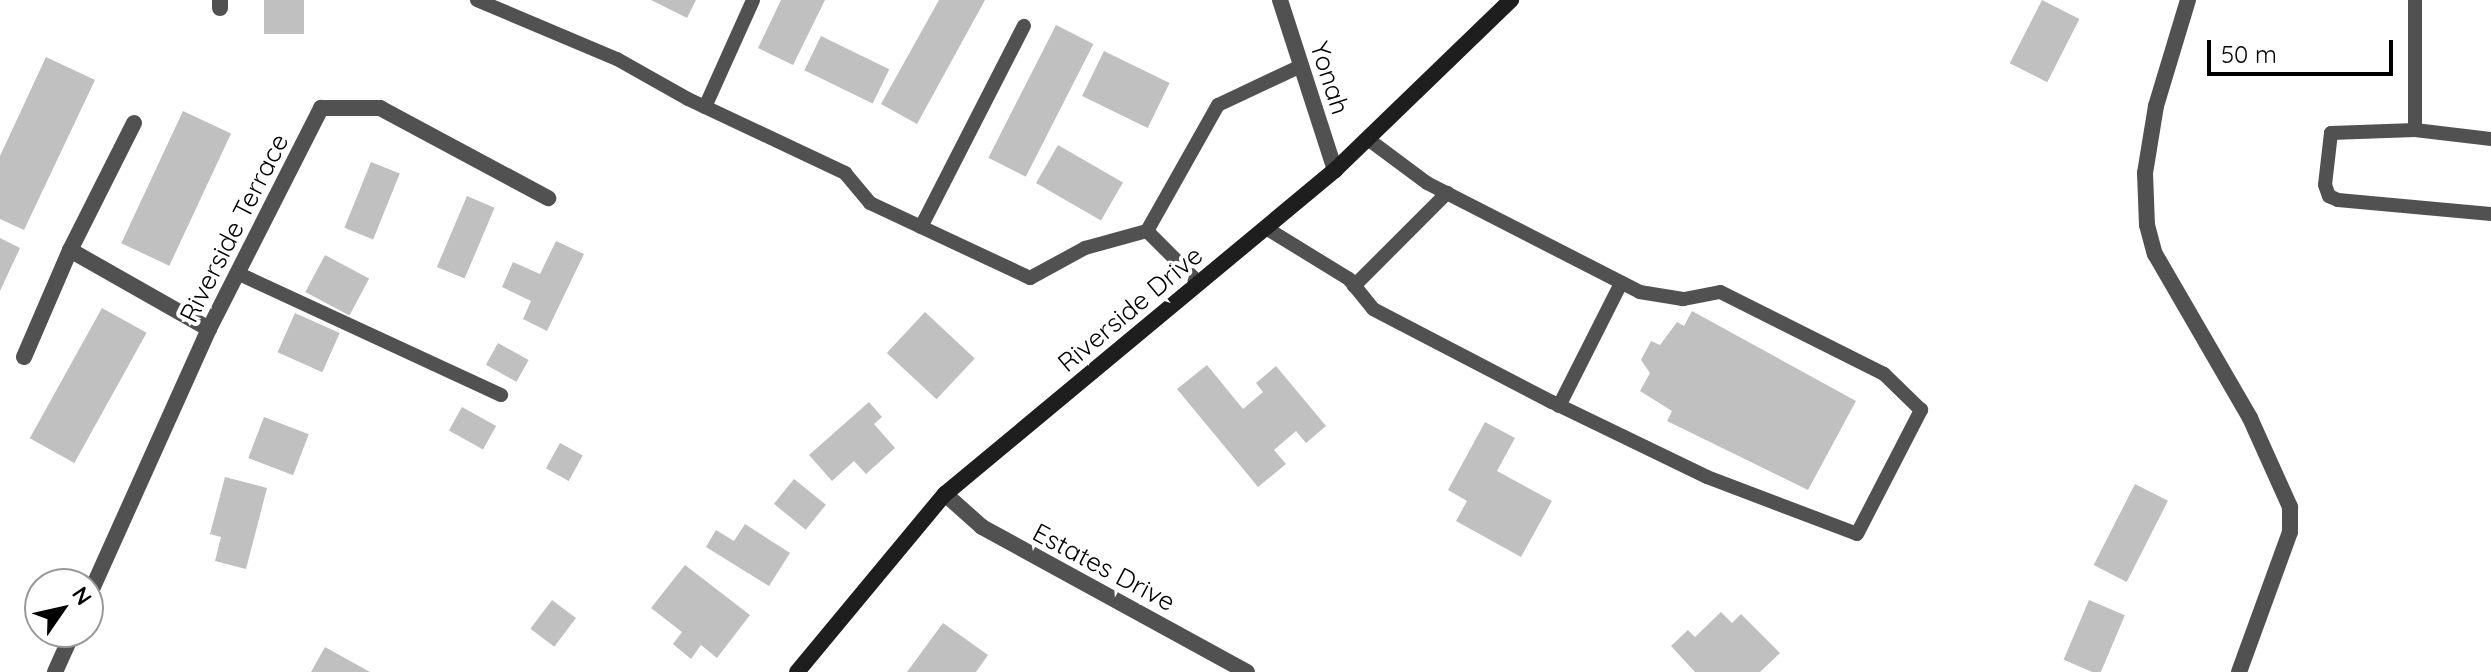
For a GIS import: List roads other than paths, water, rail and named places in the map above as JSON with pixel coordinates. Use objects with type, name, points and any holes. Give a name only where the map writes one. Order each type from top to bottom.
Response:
[{"type":"street","name":"Yonah","points":[[1280,0],[1335,170]]},
{"type":"street","name":"Riverside Drive","points":[[797,672],[945,494],[1335,170],[1511,0]]},
{"type":"street","points":[[2188,0],[2156,106],[2145,173],[2147,225],[2155,254],[2250,418],[2290,507],[2290,532],[2239,672]]},
{"type":"street","name":"Riverside Terrace","points":[[101,568],[209,329],[321,108],[380,108],[548,198]]},
{"type":"street","points":[[24,357],[70,250],[134,123]]},
{"type":"street","points":[[70,250],[209,329]]},
{"type":"street","name":"Estates Drive","points":[[945,494],[982,527],[1247,672]]},
{"type":"street","points":[[55,672],[66,648]]},
{"type":"lane","points":[[477,0],[503,4],[617,59],[705,107],[845,173],[870,203],[1030,278],[1085,248],[1147,231],[1218,105],[1301,66]]},
{"type":"lane","points":[[705,107],[753,0]]},
{"type":"lane","points":[[2415,0],[2415,130]]},
{"type":"lane","points":[[921,227],[1024,26]]},
{"type":"lane","points":[[2491,139],[2415,130],[2331,133],[2325,185],[2329,196],[2491,214]]},
{"type":"lane","points":[[1266,228],[1354,286],[1373,309],[1559,406],[1707,477],[1857,534],[1921,410],[1884,374],[1720,292],[1683,299],[1640,292],[1447,193],[1368,139]]},
{"type":"lane","points":[[1354,286],[1447,193]]},
{"type":"lane","points":[[1147,231],[1199,283]]},
{"type":"lane","points":[[237,273],[501,395]]},
{"type":"lane","points":[[1559,406],[1621,283]]}]
